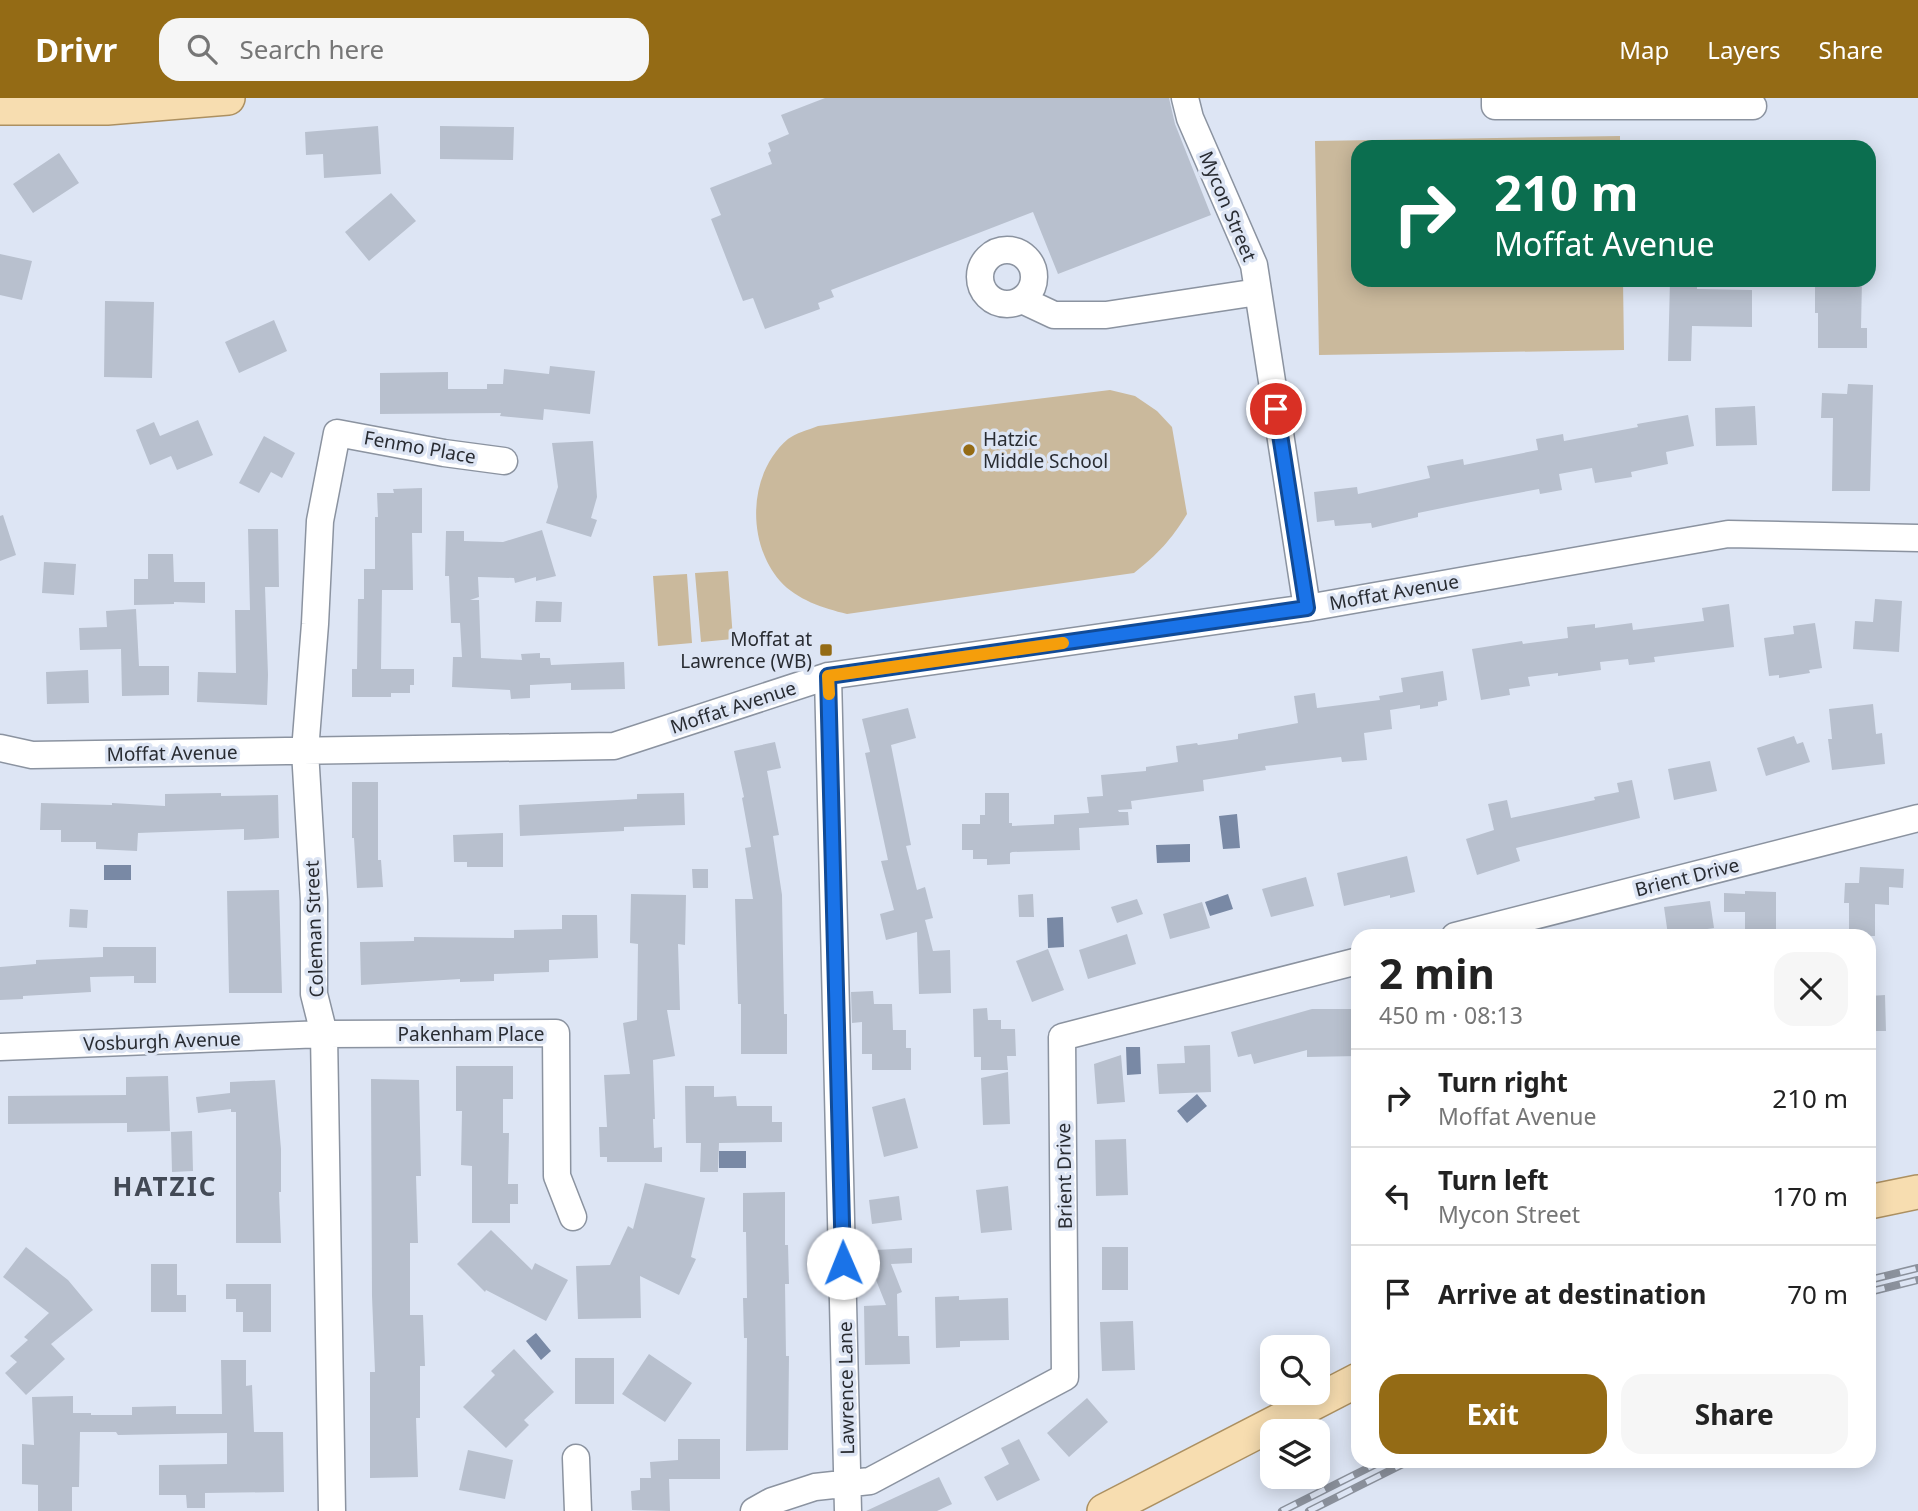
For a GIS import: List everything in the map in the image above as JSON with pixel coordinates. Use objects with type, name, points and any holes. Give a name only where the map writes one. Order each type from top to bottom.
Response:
[{"type":"main road","points":[[0,108],[107,108],[228,98]]},
{"type":"main road","points":[[1876,1201],[1918,1192]]},
{"type":"main road","points":[[1104,1511],[1351,1384]]},
{"type":"street","name":"Mycon Street","points":[[1185,98],[1190,118],[1254,265],[1307,608]]},
{"type":"street","points":[[1495,98],[1495,106],[1753,106]]},
{"type":"street","points":[[1022,300],[1054,315],[1106,315],[1258,292]]},
{"type":"street","name":"Fenmo Place","points":[[337,433],[504,461]]},
{"type":"street","name":"Coleman Street","points":[[332,1511],[324,1034],[314,995],[314,901],[305,751],[320,521],[337,433]]},
{"type":"street","name":"Moffat Avenue","points":[[0,748],[32,755],[614,746],[828,676],[1307,608],[1728,534],[1918,538]]},
{"type":"street","name":"Lawrence Lane","points":[[828,676],[849,1511]]},
{"type":"street","name":"Brient Drive","points":[[1482,929],[1918,818]]},
{"type":"street","name":"Brient Drive","points":[[848,1484],[870,1480],[1065,1377],[1062,1037],[1351,963]]},
{"type":"street","name":"Pakenham Place","points":[[324,1034],[556,1033],[557,1176],[573,1217]]},
{"type":"street","name":"Vosburgh Avenue","points":[[0,1047],[324,1034]]},
{"type":"street","points":[[576,1458],[578,1511]]},
{"type":"street","points":[[754,1511],[772,1501],[815,1487],[848,1484]]},
{"type":"shaded area","points":[[1620,136],[1620,140],[1376,140]]},
{"type":"shaded area","points":[[1351,140],[1351,287],[1623,287],[1624,350],[1319,355],[1315,141]]},
{"type":"shaded area","points":[[1110,390],[1135,396],[1157,411],[1172,427],[1187,514],[1164,546],[1134,573],[847,614],[820,606],[794,593],[780,581],[769,565],[757,528],[759,489],[765,470],[775,453],[795,435],[818,426]]},
{"type":"shaded area","points":[[728,571],[733,639],[701,642],[695,573]]},
{"type":"shaded area","points":[[687,574],[692,643],[658,646],[653,576]]},
{"type":"water","points":[[1237,814],[1240,848],[1223,849],[1219,816]]},
{"type":"water","points":[[1190,844],[1190,862],[1157,863],[1156,845]]},
{"type":"water","points":[[104,865],[131,865],[131,880],[104,880]]},
{"type":"water","points":[[1228,894],[1233,909],[1210,916],[1205,902]]},
{"type":"water","points":[[1063,917],[1064,947],[1048,948],[1047,918]]},
{"type":"water","points":[[1126,1047],[1140,1047],[1141,1074],[1127,1075]]},
{"type":"water","points":[[1197,1094],[1207,1106],[1187,1123],[1177,1111]]},
{"type":"water","points":[[719,1151],[746,1151],[746,1168],[719,1168]]},
{"type":"water","points":[[536,1333],[551,1351],[541,1360],[526,1341]]},
{"type":"building","points":[[825,98],[1169,98],[1175,124],[1211,215],[1058,274],[1033,212],[831,290],[834,297],[818,303],[820,309],[765,329],[753,298],[743,301],[711,219],[721,215],[710,188],[772,164],[768,143],[789,134],[781,115]]},
{"type":"building","points":[[378,126],[381,174],[324,178],[323,154],[306,155],[305,132]]},
{"type":"building","points":[[440,126],[514,127],[513,160],[440,159]]},
{"type":"building","points":[[59,153],[79,183],[33,213],[13,184]]},
{"type":"building","points":[[391,193],[416,221],[369,261],[345,232]]},
{"type":"building","points":[[0,254],[32,261],[22,300],[0,295]]},
{"type":"building","points":[[1670,287],[1752,290],[1752,327],[1692,326],[1691,361],[1668,361]]},
{"type":"building","points":[[1815,287],[1862,287],[1861,328],[1867,328],[1867,348],[1818,348],[1818,313],[1815,313]]},
{"type":"building","points":[[105,301],[154,302],[152,378],[104,377]]},
{"type":"building","points":[[274,320],[287,351],[239,373],[225,342]]},
{"type":"building","points":[[550,366],[595,371],[590,414],[544,409],[543,420],[500,416],[501,413],[380,414],[380,373],[448,372],[448,389],[487,389],[487,384],[503,384],[504,369],[549,374]]},
{"type":"building","points":[[1848,384],[1873,385],[1870,491],[1832,491],[1833,418],[1821,418],[1822,393],[1847,394]]},
{"type":"building","points":[[1755,406],[1757,445],[1716,446],[1715,408]]},
{"type":"building","points":[[1688,415],[1694,446],[1666,452],[1668,464],[1631,472],[1632,477],[1595,483],[1592,468],[1559,474],[1562,490],[1540,494],[1539,489],[1471,502],[1418,513],[1418,517],[1372,528],[1371,523],[1335,526],[1334,520],[1317,522],[1314,492],[1357,487],[1358,494],[1430,478],[1427,466],[1463,459],[1464,465],[1538,450],[1536,439],[1563,434],[1564,441]]},
{"type":"building","points":[[198,420],[213,455],[177,470],[171,456],[150,465],[136,430],[154,422],[160,436]]},
{"type":"building","points":[[264,436],[295,453],[282,478],[271,472],[259,493],[239,483]]},
{"type":"building","points":[[593,441],[597,497],[591,518],[597,520],[591,537],[546,523],[558,487],[552,443]]},
{"type":"building","points":[[422,488],[422,533],[412,533],[413,590],[382,590],[381,669],[414,669],[414,685],[410,685],[410,693],[391,693],[391,697],[352,697],[352,669],[357,669],[358,599],[364,599],[364,569],[375,569],[377,493],[394,493],[393,489]]},
{"type":"building","points":[[3,515],[16,555],[0,561],[0,516]]},
{"type":"building","points":[[248,529],[278,529],[279,587],[265,587],[267,705],[197,702],[198,672],[236,673],[235,610],[250,610]]},
{"type":"building","points":[[542,530],[556,576],[536,581],[536,577],[515,583],[514,578],[478,577],[479,597],[470,600],[479,600],[481,658],[522,660],[521,654],[540,653],[540,658],[550,658],[551,665],[624,662],[625,689],[571,690],[571,683],[530,685],[530,698],[511,699],[510,690],[452,687],[453,657],[462,657],[460,623],[451,623],[449,576],[445,576],[446,531],[464,531],[464,541],[503,542]]},
{"type":"building","points":[[148,554],[173,554],[174,582],[205,582],[205,603],[134,605],[134,579],[148,579]]},
{"type":"building","points":[[44,562],[76,564],[74,595],[42,593]]},
{"type":"building","points":[[1875,599],[1902,601],[1899,652],[1853,649],[1855,621],[1873,622]]},
{"type":"building","points":[[536,601],[562,602],[561,622],[535,622]]},
{"type":"building","points":[[1729,604],[1734,647],[1654,657],[1655,662],[1629,665],[1628,659],[1600,662],[1601,670],[1528,677],[1530,686],[1509,689],[1510,695],[1481,700],[1472,649],[1522,641],[1523,644],[1568,638],[1567,627],[1595,624],[1595,628],[1632,623],[1633,630],[1704,621],[1702,608]]},
{"type":"building","points":[[136,609],[139,666],[169,666],[169,695],[122,696],[121,649],[80,650],[79,628],[107,627],[106,611]]},
{"type":"building","points":[[1815,623],[1822,668],[1809,670],[1810,673],[1779,678],[1779,675],[1769,676],[1764,638],[1794,634],[1793,626]]},
{"type":"building","points":[[88,670],[89,703],[47,704],[46,672]]},
{"type":"building","points":[[1443,671],[1447,700],[1438,702],[1438,706],[1420,709],[1420,705],[1390,710],[1392,729],[1364,733],[1367,760],[1342,762],[1341,757],[1265,766],[1266,770],[1203,780],[1204,791],[1131,801],[1132,809],[1118,810],[1128,812],[1129,825],[1079,828],[1080,850],[1012,852],[1010,864],[987,865],[987,859],[973,859],[973,850],[962,850],[962,824],[980,824],[980,815],[985,815],[985,793],[1009,793],[1009,823],[1012,823],[1012,826],[1054,824],[1054,815],[1089,813],[1087,797],[1103,796],[1101,775],[1146,771],[1146,767],[1178,762],[1176,746],[1238,739],[1238,734],[1298,723],[1294,696],[1315,693],[1317,708],[1380,700],[1379,696],[1403,692],[1401,678]]},
{"type":"building","points":[[1873,704],[1876,734],[1882,733],[1885,764],[1832,770],[1828,739],[1832,739],[1829,709]]},
{"type":"building","points":[[908,708],[916,738],[891,745],[911,845],[906,846],[917,890],[925,887],[933,918],[925,920],[933,951],[950,950],[951,993],[919,994],[917,932],[886,940],[880,914],[894,910],[881,861],[888,860],[865,753],[870,752],[862,719]]},
{"type":"building","points":[[1794,736],[1797,744],[1803,742],[1810,762],[1766,776],[1757,748]]},
{"type":"building","points":[[775,742],[781,768],[767,771],[779,835],[773,836],[782,895],[787,1054],[741,1054],[735,899],[753,899],[745,848],[751,847],[734,751]]},
{"type":"building","points":[[1710,761],[1717,791],[1674,800],[1668,769]]},
{"type":"building","points":[[1632,780],[1640,818],[1516,848],[1520,861],[1477,875],[1466,839],[1494,830],[1488,804],[1507,800],[1511,818],[1595,800],[1594,797],[1619,792],[1617,783]]},
{"type":"building","points":[[352,782],[378,782],[378,860],[381,860],[383,887],[357,888],[352,838]]},
{"type":"building","points":[[221,793],[221,796],[278,795],[279,838],[244,840],[244,829],[138,833],[137,851],[96,849],[96,842],[61,842],[61,830],[40,830],[41,803],[165,806],[165,794]]},
{"type":"building","points":[[684,793],[685,825],[520,836],[519,805],[637,799],[637,794]]},
{"type":"building","points":[[503,833],[503,867],[467,867],[467,862],[454,862],[453,835]]},
{"type":"building","points":[[1407,856],[1415,892],[1344,906],[1337,873]]},
{"type":"building","points":[[1860,867],[1904,869],[1903,888],[1889,887],[1889,905],[1875,904],[1875,929],[1849,929],[1849,903],[1844,903],[1845,883],[1859,883]]},
{"type":"building","points":[[692,869],[708,869],[708,888],[693,888]]},
{"type":"building","points":[[1306,877],[1314,906],[1271,917],[1262,889]]},
{"type":"building","points":[[279,890],[282,993],[229,993],[227,891]]},
{"type":"building","points":[[1745,891],[1776,892],[1776,929],[1745,929],[1745,912],[1724,912],[1724,893],[1745,894]]},
{"type":"building","points":[[631,894],[686,895],[685,945],[678,944],[680,1010],[667,1010],[675,1056],[653,1060],[654,1148],[662,1147],[662,1162],[607,1162],[607,1157],[600,1157],[599,1127],[607,1127],[604,1075],[630,1074],[623,1023],[637,1020],[638,944],[630,943]]},
{"type":"building","points":[[1033,894],[1034,917],[1019,917],[1018,895]]},
{"type":"building","points":[[1137,899],[1143,914],[1117,923],[1111,907]]},
{"type":"building","points":[[1710,901],[1714,928],[1667,929],[1664,907]]},
{"type":"building","points":[[1202,902],[1210,928],[1170,939],[1163,914]]},
{"type":"building","points":[[70,909],[88,910],[87,928],[69,927]]},
{"type":"building","points":[[562,915],[597,915],[598,958],[549,960],[549,972],[494,974],[494,981],[460,982],[460,979],[361,985],[360,942],[414,941],[414,937],[514,938],[514,930],[562,929]]},
{"type":"building","points":[[1127,934],[1136,964],[1088,979],[1079,950]]},
{"type":"building","points":[[103,947],[156,947],[156,983],[134,983],[134,976],[90,977],[91,992],[0,1000],[0,967],[36,964],[36,960],[103,957]]},
{"type":"building","points":[[1048,949],[1064,990],[1032,1002],[1016,961]]},
{"type":"building","points":[[873,991],[874,1004],[892,1004],[893,1030],[906,1030],[906,1048],[911,1048],[911,1070],[872,1070],[872,1054],[862,1054],[862,1022],[852,1023],[851,992]]},
{"type":"building","points":[[1885,995],[1886,1031],[1876,1031],[1876,996]]},
{"type":"building","points":[[987,1008],[988,1020],[1001,1020],[1001,1029],[1015,1029],[1016,1056],[1007,1056],[1008,1070],[981,1070],[981,1057],[974,1057],[973,1009]]},
{"type":"building","points":[[1312,1009],[1351,1009],[1351,1056],[1307,1057],[1307,1050],[1254,1064],[1251,1054],[1238,1057],[1231,1032]]},
{"type":"building","points":[[1210,1045],[1211,1092],[1159,1094],[1157,1064],[1185,1063],[1184,1046]]},
{"type":"building","points":[[1121,1055],[1125,1102],[1097,1104],[1094,1064]]},
{"type":"building","points":[[456,1066],[513,1066],[513,1099],[503,1099],[503,1133],[509,1133],[508,1184],[518,1184],[518,1204],[510,1204],[510,1223],[472,1223],[472,1166],[461,1165],[462,1111],[456,1111]]},
{"type":"building","points":[[1008,1072],[1010,1124],[983,1125],[981,1078]]},
{"type":"building","points":[[168,1076],[170,1131],[127,1132],[127,1123],[8,1124],[8,1096],[126,1095],[126,1077]]},
{"type":"building","points":[[371,1079],[419,1080],[421,1176],[416,1176],[418,1243],[410,1243],[410,1315],[423,1315],[425,1366],[420,1366],[420,1418],[416,1418],[418,1477],[370,1478],[370,1372],[375,1372]]},
{"type":"building","points":[[275,1080],[281,1149],[281,1243],[236,1243],[236,1112],[231,1112],[231,1109],[198,1113],[196,1097],[230,1093],[230,1082]]},
{"type":"building","points":[[685,1086],[714,1086],[714,1097],[736,1096],[737,1106],[772,1106],[772,1122],[782,1122],[782,1142],[719,1143],[718,1172],[700,1172],[701,1143],[686,1143]]},
{"type":"building","points":[[905,1098],[918,1148],[884,1157],[872,1107]]},
{"type":"building","points":[[192,1131],[193,1171],[172,1172],[171,1132]]},
{"type":"building","points":[[1126,1139],[1128,1195],[1096,1196],[1095,1140]]},
{"type":"building","points":[[645,1183],[705,1198],[691,1257],[696,1259],[679,1295],[640,1276],[641,1318],[578,1319],[576,1266],[610,1265],[628,1226],[633,1229]]},
{"type":"building","points":[[1008,1186],[1012,1230],[981,1233],[976,1190]]},
{"type":"building","points":[[785,1192],[785,1245],[788,1245],[789,1284],[785,1284],[786,1356],[789,1356],[788,1450],[746,1451],[747,1338],[744,1338],[743,1298],[747,1298],[743,1193]]},
{"type":"building","points":[[899,1196],[902,1220],[872,1224],[869,1200]]},
{"type":"building","points":[[491,1230],[532,1270],[535,1263],[568,1280],[546,1321],[486,1290],[485,1292],[457,1264]]},
{"type":"building","points":[[26,1247],[68,1280],[93,1310],[51,1344],[65,1359],[26,1395],[5,1373],[17,1362],[10,1356],[28,1340],[24,1337],[49,1313],[3,1277]]},
{"type":"building","points":[[1102,1247],[1128,1247],[1128,1290],[1102,1290]]},
{"type":"building","points":[[912,1248],[912,1263],[891,1264],[902,1292],[897,1294],[898,1336],[909,1336],[910,1364],[865,1365],[864,1306],[886,1305],[870,1265],[858,1266],[858,1251]]},
{"type":"building","points":[[151,1264],[177,1264],[177,1295],[186,1295],[186,1312],[151,1312]]},
{"type":"building","points":[[226,1284],[271,1284],[271,1332],[243,1332],[243,1312],[236,1312],[236,1299],[226,1299]]},
{"type":"building","points":[[959,1296],[959,1300],[1008,1298],[1009,1340],[960,1341],[960,1347],[936,1348],[935,1297]]},
{"type":"building","points":[[1133,1321],[1135,1370],[1102,1371],[1100,1322]]},
{"type":"building","points":[[514,1349],[554,1392],[524,1420],[529,1425],[506,1448],[463,1407],[495,1375],[491,1371]]},
{"type":"building","points":[[649,1354],[692,1383],[665,1422],[622,1394]]},
{"type":"building","points":[[575,1358],[614,1358],[614,1404],[575,1404]]},
{"type":"building","points":[[221,1360],[246,1360],[246,1386],[252,1385],[254,1432],[283,1432],[284,1492],[205,1493],[205,1508],[187,1508],[186,1495],[159,1495],[159,1465],[227,1464],[227,1433],[118,1435],[116,1432],[80,1432],[79,1487],[72,1487],[72,1511],[38,1511],[38,1485],[22,1484],[22,1444],[34,1445],[32,1397],[73,1396],[73,1413],[91,1415],[132,1415],[132,1407],[176,1406],[176,1414],[222,1414]]},
{"type":"building","points":[[1087,1398],[1108,1422],[1069,1457],[1047,1433]]},
{"type":"building","points":[[678,1439],[720,1439],[720,1479],[669,1479],[670,1511],[632,1510],[631,1491],[640,1490],[640,1478],[651,1478],[650,1462],[678,1460]]},
{"type":"building","points":[[1019,1439],[1040,1480],[997,1501],[984,1477],[1009,1464],[1001,1448]]},
{"type":"building","points":[[468,1450],[513,1460],[505,1499],[459,1490]]},
{"type":"building","points":[[939,1477],[952,1504],[937,1511],[866,1511]]},
{"type":"railway","points":[[1876,1278],[1918,1268]]},
{"type":"railway","points":[[1876,1290],[1918,1280]]},
{"type":"railway","points":[[1282,1511],[1368,1468]]},
{"type":"railway","points":[[1309,1511],[1395,1468]]},
{"type":"slow traffic","points":[[829,694],[828,676],[1063,643]]},
{"type":"place","name":"Hatzic Middle School","points":[[969,450]]},
{"type":"place","name":"Moffat at Lawrence (WB)","points":[[826,650]]},
{"type":"district","name":"HATZIC","points":[[165,1186]]},
{"type":"route","points":[[843,1263],[828,676],[1307,608],[1276,409]]}]
